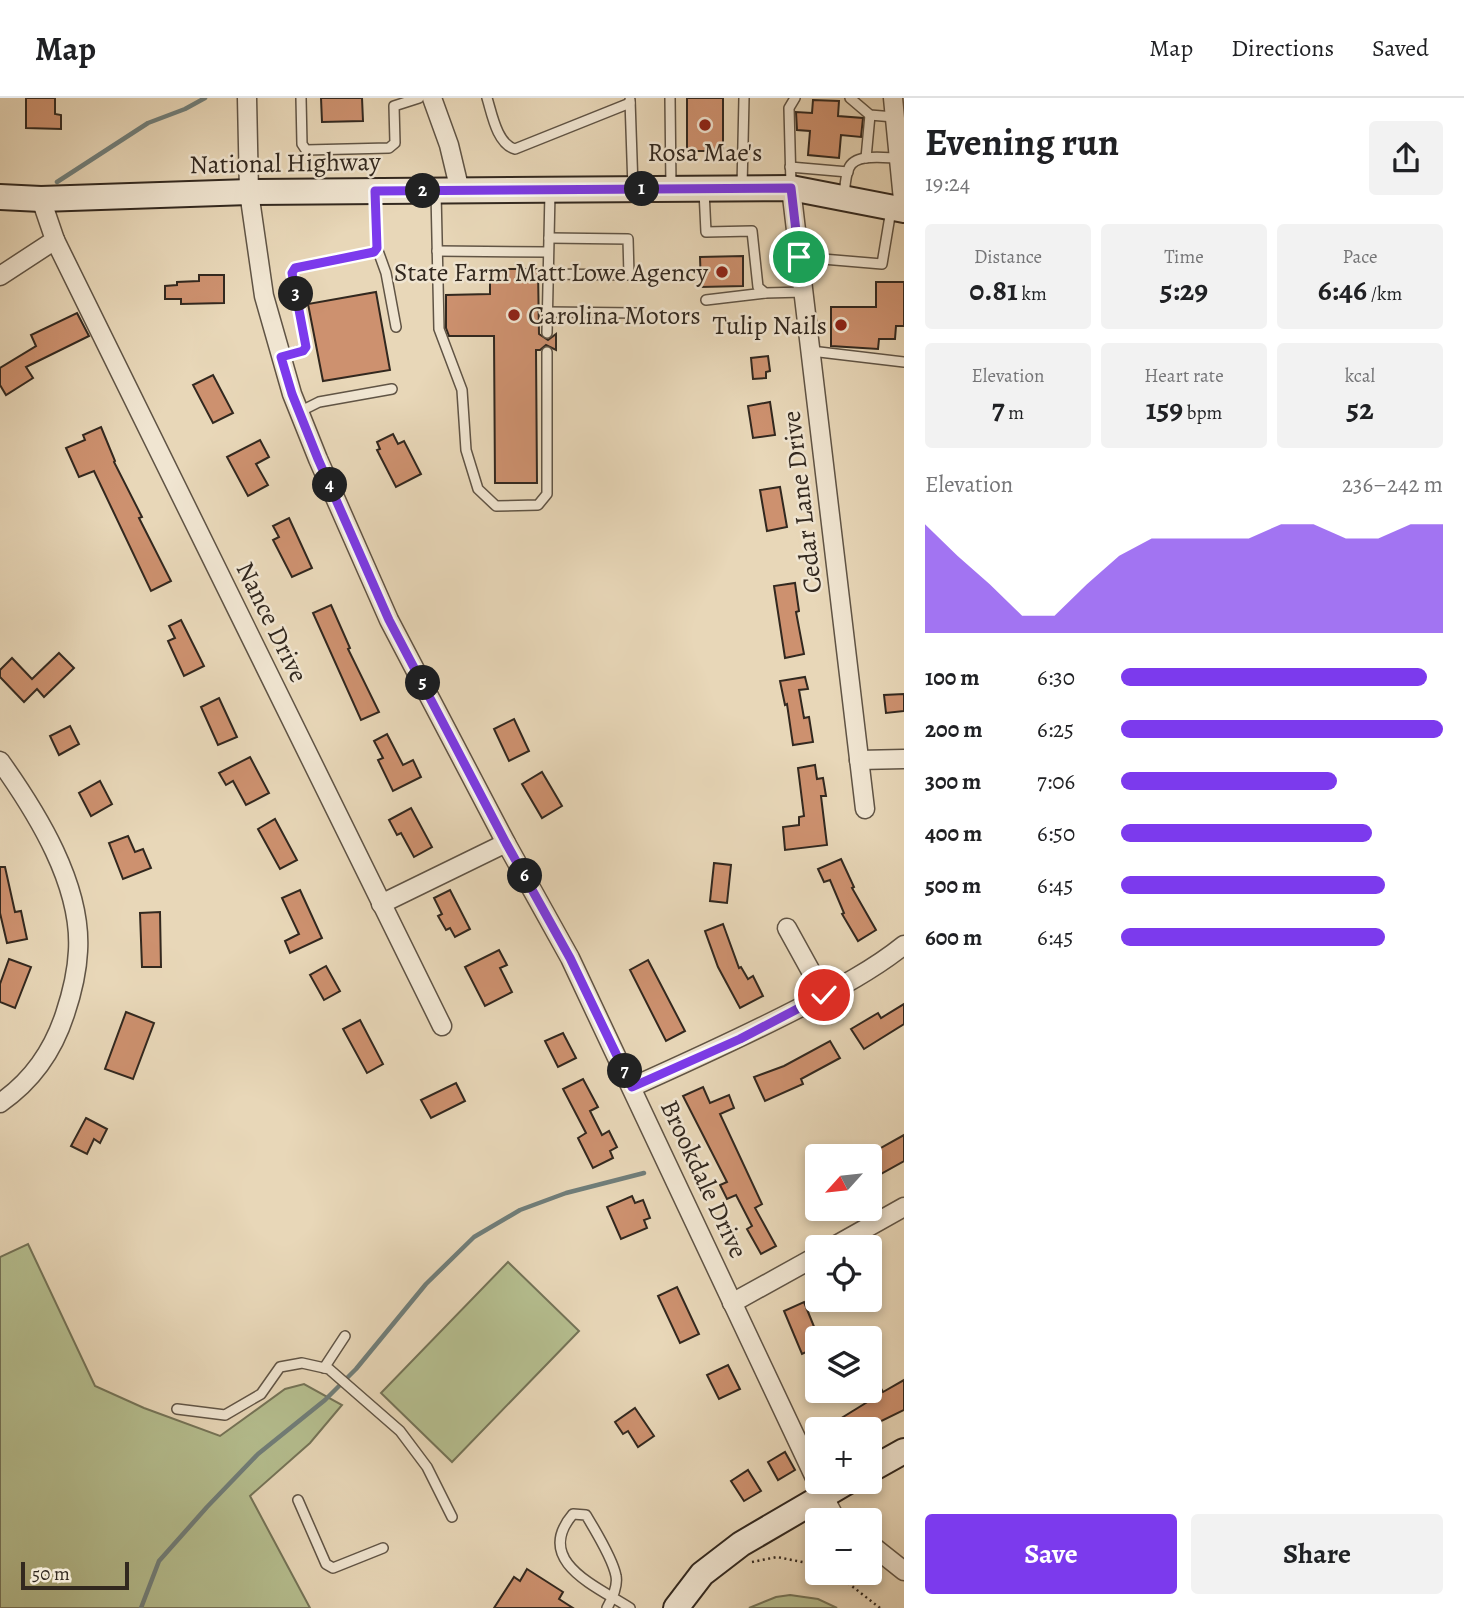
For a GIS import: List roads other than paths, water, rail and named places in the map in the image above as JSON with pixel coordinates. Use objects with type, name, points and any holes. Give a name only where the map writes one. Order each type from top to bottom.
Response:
[{"type":"main road","name":"National Highway","points":[[0,197],[249,192],[742,189],[790,178],[844,199],[901,209]]},
{"type":"main road","points":[[882,1463],[904,1451]]},
{"type":"main road","points":[[676,1608],[702,1574],[741,1544],[823,1495]]},
{"type":"street","name":"Brookdale Drive","points":[[247,98],[249,192],[264,296],[299,412],[389,620],[506,843],[570,958],[830,1508]]},
{"type":"street","points":[[432,98],[449,145],[448,191]]},
{"type":"street","points":[[893,98],[901,209]]},
{"type":"street","name":"Cedar Lane Drive","points":[[790,178],[865,809]]},
{"type":"street","name":"Nance Drive","points":[[41,198],[55,240],[442,1026]]},
{"type":"street","points":[[0,276],[55,240]]},
{"type":"street","points":[[859,760],[904,759]]},
{"type":"street","points":[[0,761],[32,809],[65,877],[73,900],[79,949],[76,977],[56,1039],[30,1078],[0,1103]]},
{"type":"street","points":[[381,904],[506,843]]},
{"type":"street","points":[[787,928],[824,995]]},
{"type":"street","points":[[632,1087],[740,1039],[864,974],[904,945]]},
{"type":"street","points":[[854,1235],[904,1207]]},
{"type":"street","points":[[732,1303],[805,1263]]},
{"type":"street","points":[[882,1554],[904,1571]]},
{"type":"lane","points":[[301,98],[302,144],[306,150],[389,148],[395,143],[393,102],[419,98]]},
{"type":"lane","points":[[487,98],[502,140],[515,149],[630,100],[633,190]]},
{"type":"lane","points":[[670,98],[671,189]]},
{"type":"lane","points":[[742,189],[744,98]]},
{"type":"lane","points":[[795,98],[789,108],[790,178],[848,172]]},
{"type":"lane","points":[[850,98],[870,116],[894,117]]},
{"type":"lane","points":[[866,158],[870,116]]},
{"type":"lane","points":[[844,199],[849,166],[855,161],[866,158],[898,158]]},
{"type":"lane","points":[[704,189],[706,232],[752,231],[758,287],[765,293]]},
{"type":"lane","points":[[547,333],[550,190]]},
{"type":"lane","points":[[375,191],[377,248],[386,273],[396,327]]},
{"type":"lane","points":[[448,191],[437,251],[439,329],[462,390],[466,450],[478,489],[496,506],[538,505],[547,494],[547,352]]},
{"type":"lane","points":[[799,257],[882,264],[901,209]]},
{"type":"lane","points":[[548,274],[629,275],[628,239],[549,238]]},
{"type":"lane","points":[[281,357],[303,351],[306,347],[292,273],[295,268],[374,252],[377,248]]},
{"type":"lane","points":[[437,251],[548,252]]},
{"type":"lane","points":[[706,300],[765,293],[804,292]]},
{"type":"lane","points":[[547,312],[636,313]]},
{"type":"lane","points":[[811,351],[904,362]]},
{"type":"lane","points":[[299,412],[319,402],[392,389]]},
{"type":"lane","points":[[324,1368],[345,1336]]},
{"type":"lane","points":[[177,1409],[225,1415],[261,1394],[280,1367],[302,1363],[324,1368],[400,1431],[427,1467],[452,1517]]},
{"type":"lane","points":[[298,1500],[327,1564],[333,1568],[383,1548]]},
{"type":"lane","points":[[607,1608],[613,1597],[617,1577],[586,1515],[573,1514],[563,1526],[558,1541],[562,1557],[574,1571],[613,1597],[630,1608]]},
{"type":"waterway","points":[[57,182],[148,123],[205,98]]},
{"type":"waterway","points":[[141,1608],[159,1561],[207,1507],[258,1454],[325,1400],[356,1369],[426,1284],[474,1237],[520,1210],[566,1193],[644,1173]]},
{"type":"place","name":"Rosa Mae's","points":[[705,125]]},
{"type":"place","name":"State Farm Matt Lowe Agency","points":[[722,272]]},
{"type":"place","name":"Carolina Motors","points":[[514,315]]},
{"type":"place","name":"Tulip Nails","points":[[841,325]]}]
